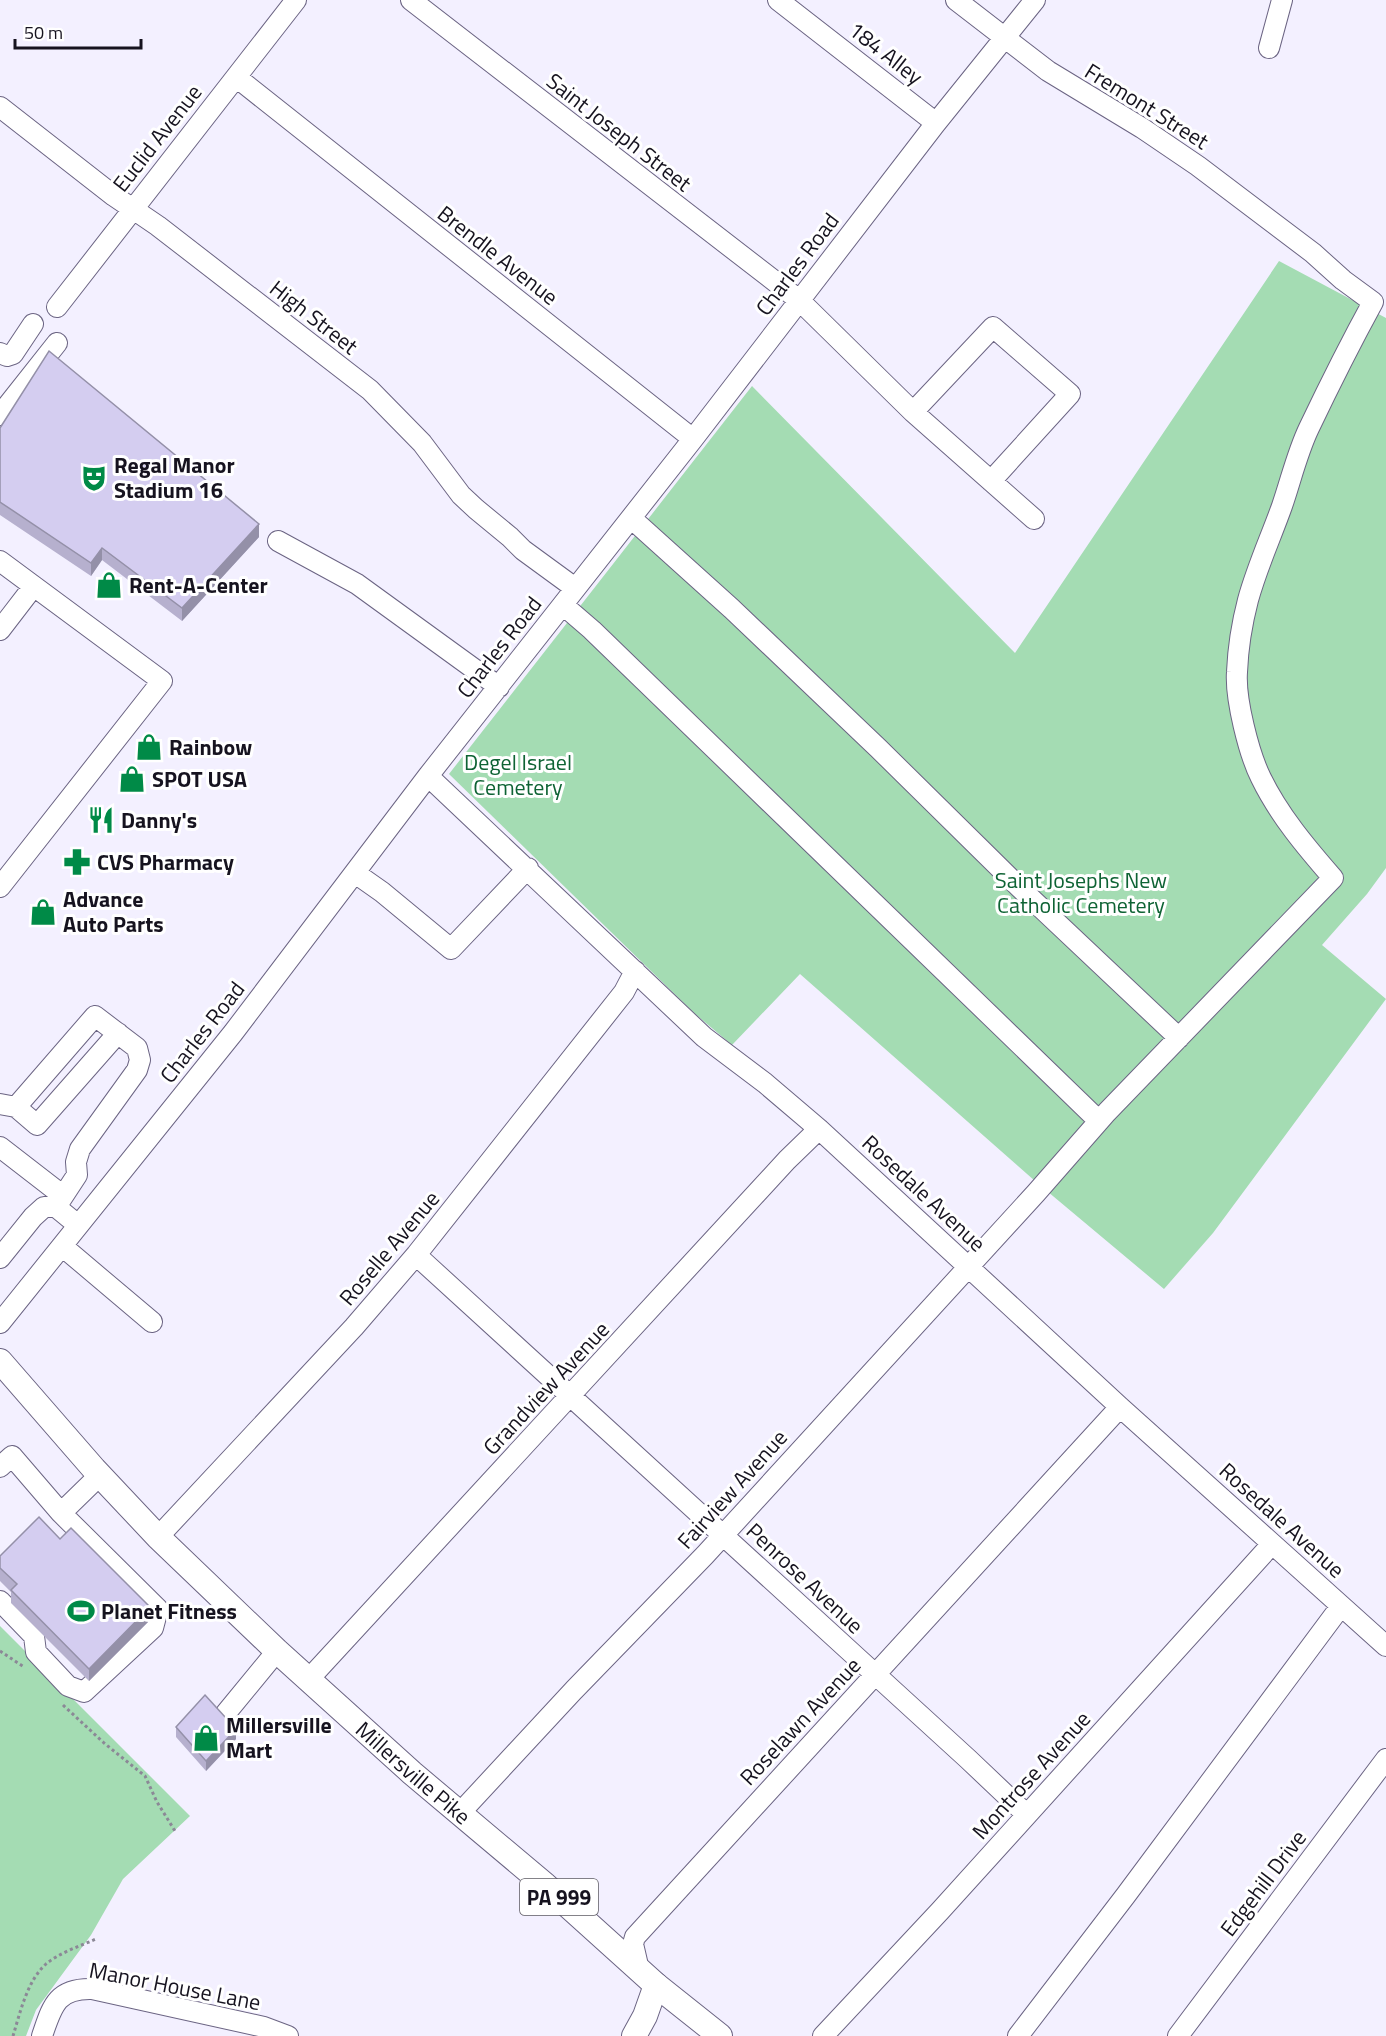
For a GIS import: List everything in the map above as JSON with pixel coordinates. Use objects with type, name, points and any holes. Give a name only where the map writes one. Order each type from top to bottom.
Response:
[{"type":"main road","name":"Millersville Pike","points":[[0,1361],[158,1537],[277,1652],[459,1814],[720,2036]]},
{"type":"main road","points":[[634,2036],[645,2016],[648,1977]]},
{"type":"street","name":"Euclid Avenue","points":[[57,307],[296,0]]},
{"type":"street","name":"Saint Joseph Street","points":[[411,0],[799,300],[912,412],[1034,519]]},
{"type":"street","name":"184 Alley","points":[[778,0],[936,123]]},
{"type":"street","name":"Fremont Street","points":[[956,0],[1047,71],[1176,150],[1313,253],[1342,280],[1372,302],[1328,387],[1290,477],[1247,603],[1236,675],[1246,730],[1261,778],[1289,823],[1333,878],[1179,1038]]},
{"type":"street","name":"Charles Road","points":[[0,1323],[233,1033],[428,776],[693,439],[936,123],[1035,0]]},
{"type":"street","points":[[1269,48],[1282,0]]},
{"type":"street","name":"Brendle Avenue","points":[[236,77],[693,439]]},
{"type":"street","name":"High Street","points":[[0,107],[114,196],[159,226],[370,390],[422,443],[461,495],[476,510],[523,550],[575,588]]},
{"type":"street","points":[[0,353],[7,356],[13,354],[33,324]]},
{"type":"street","points":[[912,412],[993,327],[1070,394],[991,481]]},
{"type":"street","points":[[0,415],[57,343]]},
{"type":"street","points":[[631,518],[732,609],[1020,888],[1179,1038]]},
{"type":"street","points":[[278,541],[357,584],[499,687]]},
{"type":"street","points":[[0,561],[162,681],[0,887]]},
{"type":"street","points":[[0,630],[33,586]]},
{"type":"street","points":[[563,605],[592,630],[1099,1121]]},
{"type":"street","name":"Rosedale Avenue","points":[[428,776],[528,868],[704,1037],[765,1083],[819,1129],[1120,1407],[1386,1646]]},
{"type":"street","points":[[355,873],[382,892],[451,949],[528,868]]},
{"type":"street","name":"Roselle Avenue","points":[[158,1537],[354,1327],[416,1255],[624,992],[634,972]]},
{"type":"street","points":[[0,1258],[33,1217],[44,1207],[59,1201],[77,1175],[76,1162],[80,1149],[137,1070],[140,1060],[137,1048],[118,1033],[95,1016],[8,1105],[37,1125],[118,1033]]},
{"type":"street","name":"Fairview Avenue","points":[[459,1814],[723,1534],[1036,1193],[1099,1121],[1179,1038]]},
{"type":"street","name":"Grandview Avenue","points":[[308,1680],[787,1160],[819,1129]]},
{"type":"street","points":[[0,1147],[59,1201],[78,1225]]},
{"type":"street","points":[[62,1246],[152,1322]]},
{"type":"street","name":"Penrose Avenue","points":[[416,1255],[1027,1815]]},
{"type":"street","name":"Roselawn Avenue","points":[[648,1977],[633,1944],[635,1937],[1120,1407]]},
{"type":"street","points":[[0,1467],[12,1456],[61,1513],[158,1609],[153,1628],[84,1692],[68,1686],[36,1652],[34,1636],[0,1601]]},
{"type":"street","points":[[61,1513],[100,1475]]},
{"type":"street","name":"Montrose Avenue","points":[[823,2036],[1224,1600],[1272,1544]]},
{"type":"street","points":[[1018,2036],[1341,1606]]},
{"type":"street","points":[[226,1713],[277,1652]]},
{"type":"street","name":"Edgehill Drive","points":[[1178,2036],[1386,1758]]},
{"type":"street","name":"Manor House Lane","points":[[42,2036],[52,2006],[60,1997],[82,1989],[92,1989],[264,2027],[288,2036]]},
{"type":"path","points":[[0,1651],[26,1668]]},
{"type":"path","points":[[56,1698],[104,1743],[145,1776],[152,1793],[175,1831]]},
{"type":"path","points":[[13,2036],[25,2000],[41,1969],[57,1957],[96,1939]]},
{"type":"green space","name":"Saint Josephs New Catholic Cemetery","points":[[1279,261],[1386,318],[1386,868],[1367,894],[1322,945],[1386,999],[1213,1233],[1164,1289],[1035,1181],[800,974],[732,1045],[694,1013],[449,774],[752,386],[1015,653]]},
{"type":"green space","points":[[0,1626],[190,1816],[123,1879],[91,1935],[36,2010],[26,2036],[0,2036]]},
{"type":"building","name":"Regal Manor Stadium 16","points":[[49,351],[259,524],[182,608],[102,548],[91,563],[0,502],[0,428]]},
{"type":"building","name":"Planet Fitness","points":[[39,1517],[60,1539],[71,1528],[150,1607],[89,1669],[11,1590],[17,1584],[0,1568],[0,1556]]},
{"type":"building","name":"Millersville Mart","points":[[205,1695],[236,1729],[206,1761],[176,1727]]},
{"type":"place","name":"Regal Manor Stadium 16","points":[[94,478]]},
{"type":"place","name":"Rent-A-Center","points":[[109,585]]},
{"type":"place","name":"Rainbow","points":[[149,747]]},
{"type":"place","name":"SPOT USA","points":[[132,779]]},
{"type":"place","name":"Danny's","points":[[101,820]]},
{"type":"place","name":"CVS Pharmacy","points":[[77,862]]},
{"type":"place","name":"Advance Auto Parts","points":[[43,912]]},
{"type":"place","name":"Planet Fitness","points":[[81,1611]]},
{"type":"place","name":"Millersville Mart","points":[[206,1738]]},
{"type":"park label","name":"Degel Israel Cemetery","points":[[518,774]]}]
